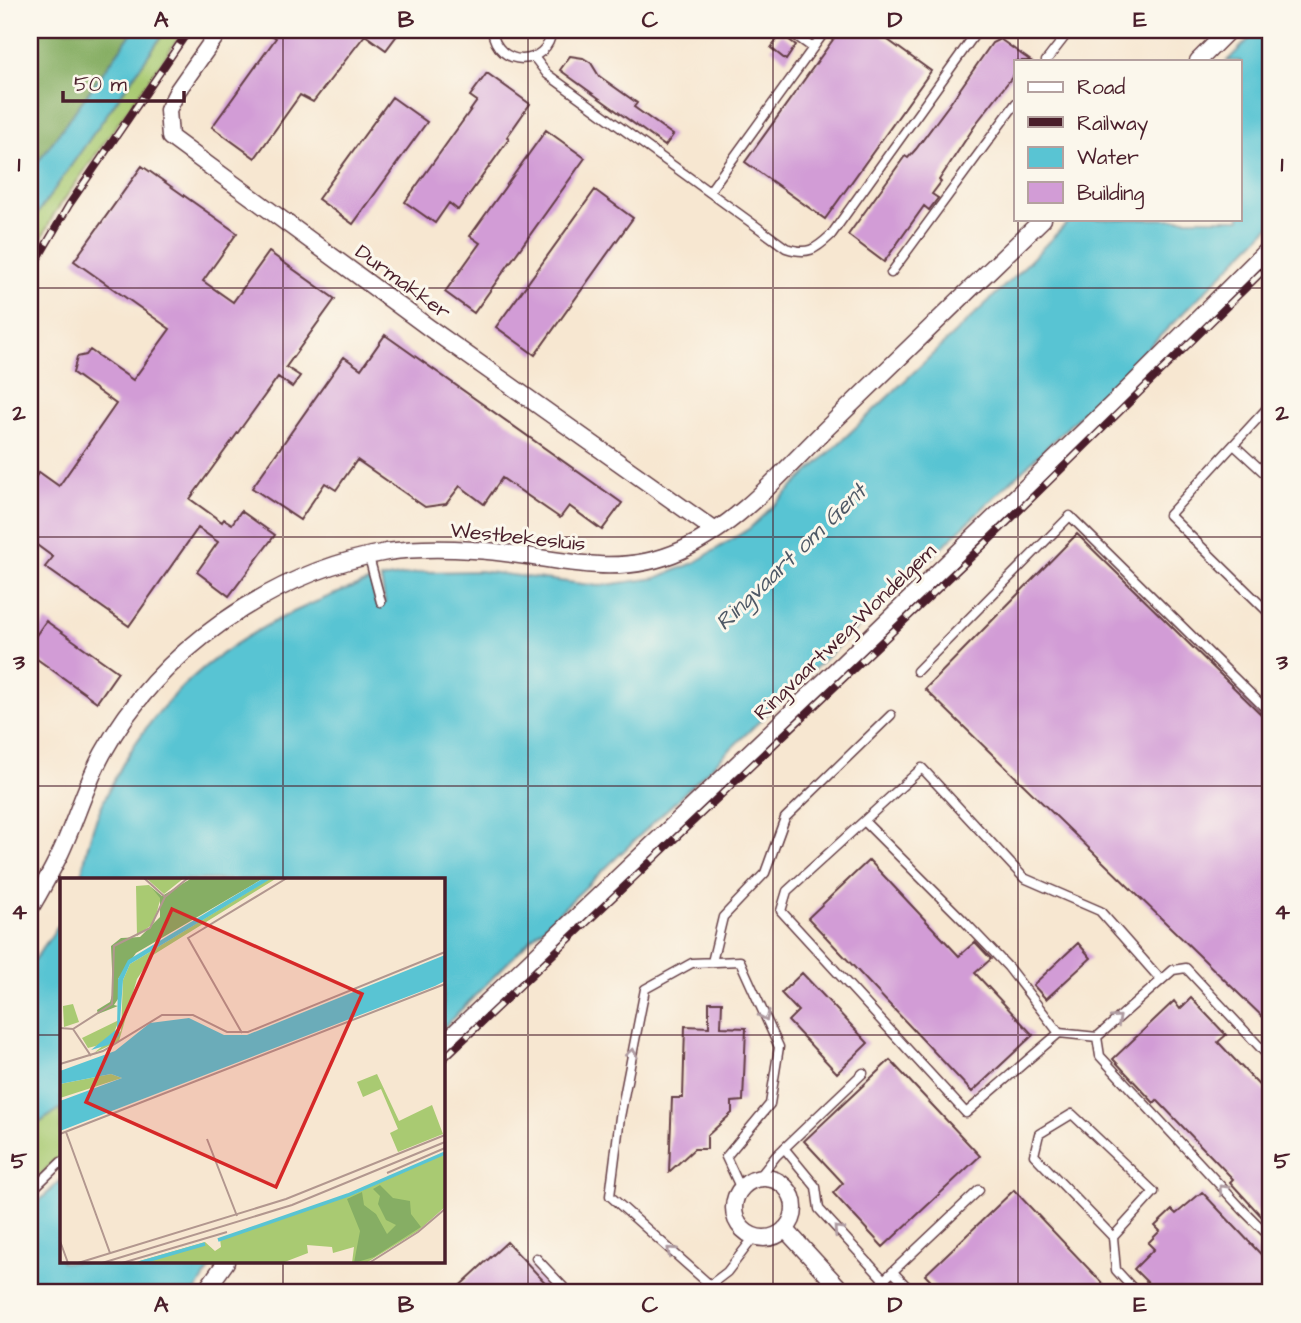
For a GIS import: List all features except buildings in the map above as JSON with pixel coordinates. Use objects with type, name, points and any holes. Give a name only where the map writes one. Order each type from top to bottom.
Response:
[{"type":"street","name":"Durmakker","points":[[220,30],[178,90],[168,110],[170,137],[428,327],[714,530]]},
{"type":"street","points":[[1199,60],[1229,30]]},
{"type":"street","name":"Westbekesluis","points":[[30,909],[60,855],[78,805],[103,753],[124,718],[184,651],[208,631],[271,593],[312,575],[387,552],[425,549],[475,550],[588,566],[611,566],[630,565],[682,550],[744,509],[1041,220]]},
{"type":"street","name":"Ringvaartweg-Wondelgem","points":[[444,1043],[1133,384],[1271,246]]},
{"type":"street","points":[[758,1179],[777,1182],[791,1196],[793,1216],[785,1229],[774,1237],[754,1237],[739,1226],[735,1216],[734,1207],[741,1189],[758,1179]]},
{"type":"street","points":[[785,1229],[845,1293]]},
{"type":"street","points":[[204,1293],[225,1264]]},
{"type":"lane","points":[[492,30],[494,40],[503,53],[518,59],[534,57],[547,48],[552,30]]},
{"type":"lane","points":[[788,30],[813,48]]},
{"type":"lane","points":[[709,192],[826,30]]},
{"type":"lane","points":[[534,57],[547,74],[786,248],[800,252],[816,249],[831,235],[978,30]]},
{"type":"lane","points":[[1047,60],[1070,30]]},
{"type":"lane","points":[[891,273],[1014,106]]},
{"type":"lane","points":[[1271,404],[1169,515],[1271,615]]},
{"type":"lane","points":[[1234,444],[1271,479]]},
{"type":"lane","points":[[917,671],[1070,516],[1271,714]]},
{"type":"lane","points":[[369,557],[381,602]]},
{"type":"lane","points":[[712,962],[723,917],[765,873],[785,818],[891,716]]},
{"type":"lane","points":[[1059,1033],[966,1113],[781,911],[787,891],[922,768],[1024,878],[1100,911],[1161,981]]},
{"type":"lane","points":[[864,821],[999,958],[1059,1033],[1097,1037],[1172,970],[1186,968],[1271,1059]]},
{"type":"lane","points":[[741,1189],[726,1157],[769,1104],[779,1047],[740,961],[692,963],[645,989],[620,1117],[610,1196],[710,1285],[727,1272],[754,1237]]},
{"type":"lane","points":[[1097,1037],[1100,1056],[1271,1238]]},
{"type":"lane","points":[[758,1179],[784,1148],[863,1073]]},
{"type":"lane","points":[[1113,1237],[1154,1192],[1072,1114],[1039,1134],[1034,1155],[1113,1237],[1116,1270],[1137,1293]]},
{"type":"lane","points":[[784,1148],[816,1187],[819,1209],[884,1280]]},
{"type":"lane","points":[[30,1192],[60,1163]]},
{"type":"lane","points":[[870,1293],[979,1191]]},
{"type":"lane","points":[[536,1258],[569,1293]]},
{"type":"lane","points":[[893,1272],[913,1293]]},
{"type":"green space","points":[[30,30],[134,30],[30,173]]},
{"type":"green space","points":[[166,30],[184,30],[54,214],[30,262],[30,224]]},
{"type":"green space","points":[[60,1109],[60,1156],[30,1185],[30,1129]]},
{"type":"water","points":[[134,30],[166,30],[30,224],[30,173]]},
{"type":"water","name":"Ringvaart om Gent","points":[[1258,30],[1271,30],[1271,225],[1093,403],[527,943],[444,1027],[444,878],[80,878],[102,805],[137,742],[162,708],[190,679],[255,632],[291,613],[371,581],[376,603],[385,602],[381,579],[423,572],[480,571],[599,586],[656,578],[694,563],[750,528],[1016,275],[1070,220],[1242,220],[1242,60],[1228,60]]},
{"type":"water","points":[[60,923],[60,1109],[30,1129],[30,966]]},
{"type":"water","points":[[60,1181],[60,1264],[214,1264],[194,1293],[30,1293],[30,1210]]},
{"type":"railway","points":[[30,272],[69,205],[189,30]]},
{"type":"railway","points":[[444,1058],[989,540],[1271,263]]}]
